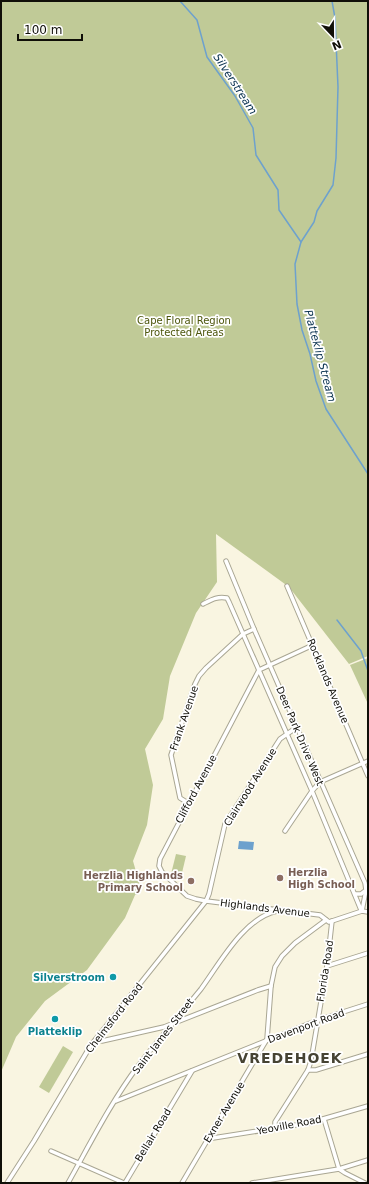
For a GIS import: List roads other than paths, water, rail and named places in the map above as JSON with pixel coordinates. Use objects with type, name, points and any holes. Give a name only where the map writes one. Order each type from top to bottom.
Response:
[{"type":"street","name":"Deer Park Drive West","points":[[226,561],[320,782],[365,882],[366,890],[362,911]]},
{"type":"street","name":"Rocklands Avenue","points":[[287,586],[368,776]]},
{"type":"street","points":[[203,604],[217,598],[225,597],[228,599],[312,791],[362,911]]},
{"type":"street","name":"Frank Avenue","points":[[188,803],[180,798],[172,760],[172,751],[199,676],[243,634],[254,629]]},
{"type":"street","points":[[259,670],[269,664],[313,645]]},
{"type":"street","name":"Clifford Avenue","points":[[206,902],[187,896],[162,872],[158,866],[160,859],[188,803],[259,670]]},
{"type":"street","name":"Clairwood Avenue","points":[[206,902],[225,824],[280,739],[297,727]]},
{"type":"street","points":[[285,832],[312,791],[320,782],[368,761]]},
{"type":"street","points":[[355,894],[361,894],[366,890]]},
{"type":"street","name":"Highlands Avenue","points":[[206,902],[320,915],[326,920],[332,921],[362,911],[368,912]]},
{"type":"street","name":"Chelmsford Road","points":[[7,1183],[30,1148],[96,1038],[206,902]]},
{"type":"street","name":"Saint James Street","points":[[68,1183],[123,1089],[138,1067],[251,923],[266,914],[280,910]]},
{"type":"street","name":"Exner Avenue","points":[[182,1183],[267,1040],[271,986],[275,967],[282,956],[295,943],[326,920]]},
{"type":"street","name":"Florida Road","points":[[275,1130],[275,1122],[308,1070],[311,1061],[327,966],[332,921]]},
{"type":"street","points":[[327,966],[368,953]]},
{"type":"street","points":[[96,1038],[102,1041],[164,1027],[271,986]]},
{"type":"street","name":"Davenport Road","points":[[116,1101],[318,1020],[368,1004]]},
{"type":"street","points":[[308,1070],[316,1070],[368,1054]]},
{"type":"street","name":"Bellair Road","points":[[124,1183],[192,1071]]},
{"type":"street","points":[[178,1077],[182,1081],[181,1088]]},
{"type":"street","points":[[123,1089],[128,1093],[134,1094]]},
{"type":"street","name":"Yeoville Road","points":[[210,1137],[213,1138],[275,1130],[309,1123],[368,1106]]},
{"type":"street","points":[[324,1119],[340,1169],[365,1183]]},
{"type":"street","points":[[51,1150],[124,1183]]},
{"type":"street","points":[[252,1183],[281,1181],[340,1169],[368,1160]]},
{"type":"water","points":[[239,841],[254,842],[253,850],[238,849]]},
{"type":"waterway","name":"Silverstream","points":[[180,1],[197,20],[207,57],[235,96],[253,128],[256,155],[278,190],[279,210],[301,242]]},
{"type":"waterway","name":"Platteklip Stream","points":[[332,1],[335,18],[338,87],[336,158],[333,185],[317,211],[314,222],[301,242],[295,264],[297,304],[302,330],[310,354],[316,381],[326,409],[368,474]]},
{"type":"waterway","points":[[337,620],[361,651],[368,671]]},
{"type":"place","name":"Herzlia High School","points":[[280,878]]},
{"type":"place","name":"Herzlia Highlands Primary School","points":[[191,881]]},
{"type":"place","name":"Silverstroom","points":[[113,977]]},
{"type":"place","name":"Platteklip","points":[[55,1019]]},
{"type":"district","name":"VREDEHOEK","points":[[290,1058]]},
{"type":"park label","name":"Cape Floral Region Protected Areas","points":[[184,326]]}]
